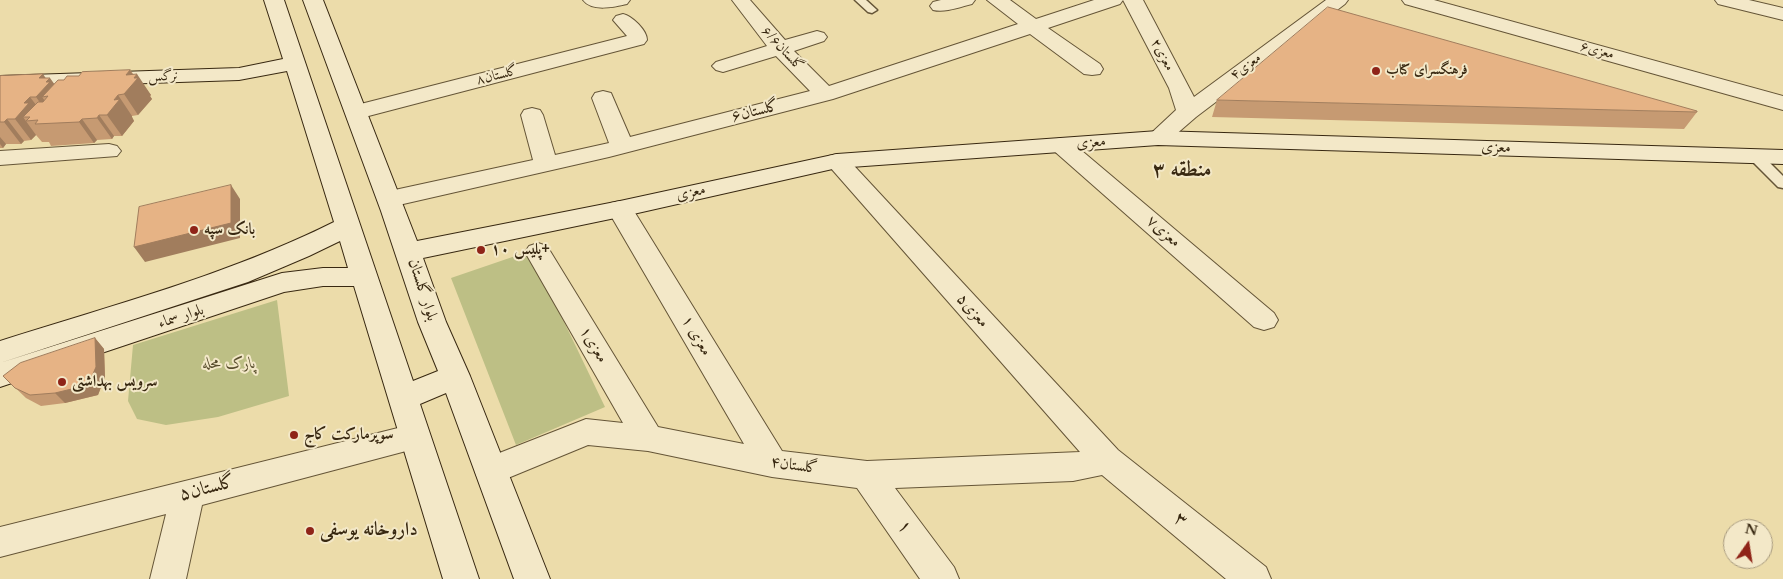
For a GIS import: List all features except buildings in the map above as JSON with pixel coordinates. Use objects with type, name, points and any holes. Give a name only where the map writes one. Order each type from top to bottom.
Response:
[{"type":"street","points":[[274,0],[296,62],[404,398],[414,437],[461,579]]},
{"type":"street","name":"بلوار گلستان","points":[[313,0],[358,112],[410,252],[432,322],[455,376],[532,579]]},
{"type":"street","points":[[593,0],[599,2],[619,0]]},
{"type":"street","points":[[940,6],[965,0]]},
{"type":"street","points":[[997,0],[1092,70]]},
{"type":"street","name":"گلستان۶","points":[[390,200],[546,165],[825,94],[1110,0]]},
{"type":"street","name":"۲معزی","points":[[1133,0],[1180,88],[1188,112]]},
{"type":"street","name":"۴معزی","points":[[1158,138],[1188,112],[1338,0]]},
{"type":"street","name":"۶معزی","points":[[1412,0],[1783,103]]},
{"type":"street","points":[[1724,0],[1783,14]]},
{"type":"street","name":"۶/۶گلستان","points":[[742,1],[742,5],[781,49],[825,94]]},
{"type":"street","name":"گلستان۸","points":[[358,112],[637,40],[637,36],[623,20]]},
{"type":"street","points":[[723,66],[817,37]]},
{"type":"street","points":[[582,55],[592,75]]},
{"type":"street","name":"نرگس","points":[[0,82],[240,74],[296,62]]},
{"type":"street","points":[[602,98],[622,146]]},
{"type":"street","points":[[532,115],[546,165]]},
{"type":"street","name":"معزی","points":[[410,252],[620,209],[837,161],[1158,138],[1783,157]]},
{"type":"street","name":"۷معزی","points":[[1061,145],[1264,320]]},
{"type":"street","points":[[0,158],[109,151]]},
{"type":"street","name":"۵معزی","points":[[837,161],[1107,460]]},
{"type":"street","name":"معزی ۱","points":[[620,209],[772,463]]},
{"type":"street","name":"بلوار سماء","points":[[0,376],[241,286],[300,250],[348,226]]},
{"type":"street","name":"۱معزی","points":[[538,252],[648,438]]},
{"type":"street","name":"بلوار سماء","points":[[0,352],[241,286],[282,284],[323,277],[365,277]]},
{"type":"street","points":[[404,398],[455,376]]},
{"type":"street","name":"گلستان۴","points":[[491,471],[586,432],[648,438],[772,463],[867,475],[1073,467],[1107,460]]},
{"type":"street","name":"گلستان۵","points":[[0,542],[414,437]]},
{"type":"street","name":"۳","points":[[1107,460],[1253,579]]},
{"type":"street","name":"۱","points":[[867,475],[941,579]]},
{"type":"street","points":[[168,579],[188,494]]},
{"type":"lane","points":[[860,0],[872,10]]},
{"type":"lane","points":[[1755,156],[1783,184]]},
{"type":"green space","points":[[530,251],[605,407],[516,445],[451,278]]},
{"type":"green space","name":"پارک محله","points":[[277,300],[289,396],[218,417],[166,425],[137,419],[128,401],[133,345]]},
{"type":"place","name":"فرهنگسرای کتاب","points":[[1376,71]]},
{"type":"place","name":"بانک سپه","points":[[194,230]]},
{"type":"place","name":"پلیس ۱۰+","points":[[481,250]]},
{"type":"place","name":"سرویس بهداشتی","points":[[62,382]]},
{"type":"place","name":"سوپرمارکت کاج","points":[[294,435]]},
{"type":"place","name":"داروخانه یوسفی","points":[[310,531]]},
{"type":"district","name":"منطقه ۳","points":[[1182,171]]}]
